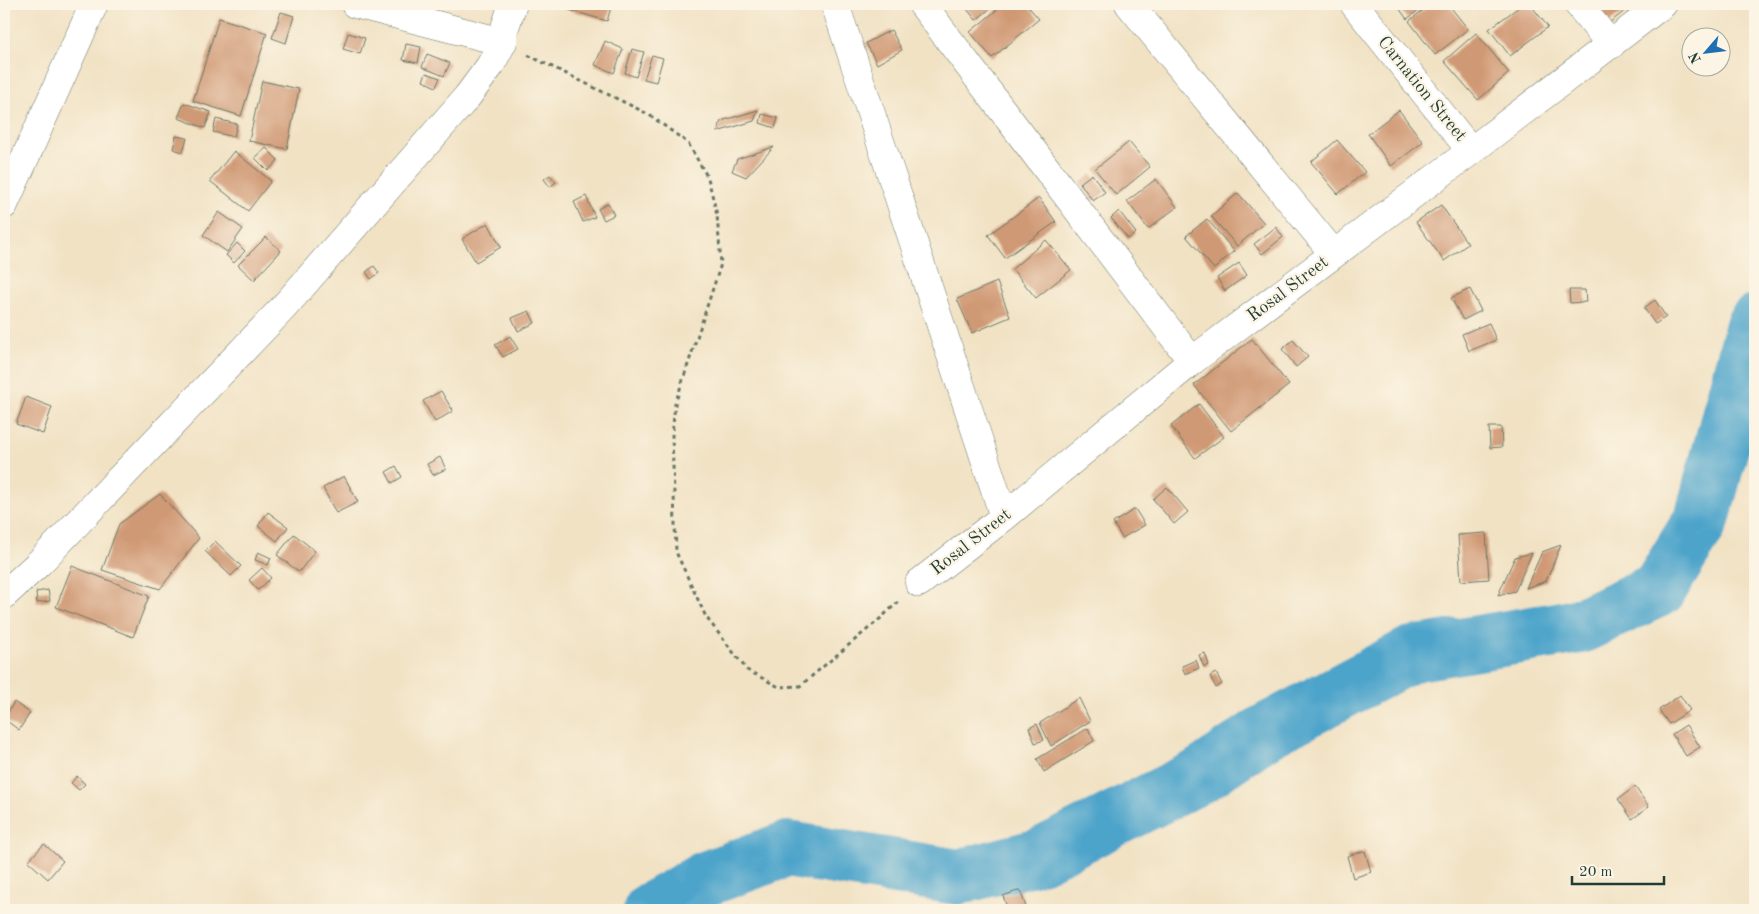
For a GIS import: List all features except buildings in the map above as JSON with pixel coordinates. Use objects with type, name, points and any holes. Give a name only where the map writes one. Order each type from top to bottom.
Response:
[{"type":"street","points":[[4,205],[94,4]]},
{"type":"street","points":[[355,4],[503,42]]},
{"type":"street","points":[[4,595],[38,564],[283,308],[475,87],[490,66],[503,42],[503,33],[514,4]]},
{"type":"street","points":[[835,4],[1004,517]]},
{"type":"street","points":[[922,4],[1192,361]]},
{"type":"street","points":[[1129,4],[1334,254]]},
{"type":"street","name":"Carnation Street","points":[[1354,4],[1471,151]]},
{"type":"street","points":[[1578,4],[1611,45]]},
{"type":"street","name":"Rosal Street","points":[[919,583],[1004,517],[1192,361],[1663,4]]},
{"type":"path","points":[[503,42],[648,114],[688,143],[708,178],[717,215],[721,264],[675,404],[672,465],[676,552],[706,616],[741,663],[747,670],[779,687],[800,686],[881,618],[919,583]]},
{"type":"waterway","points":[[651,910],[705,879],[787,849],[958,877],[1040,856],[1200,776],[1265,732],[1412,654],[1580,626],[1659,589],[1702,519],[1755,323]]}]
